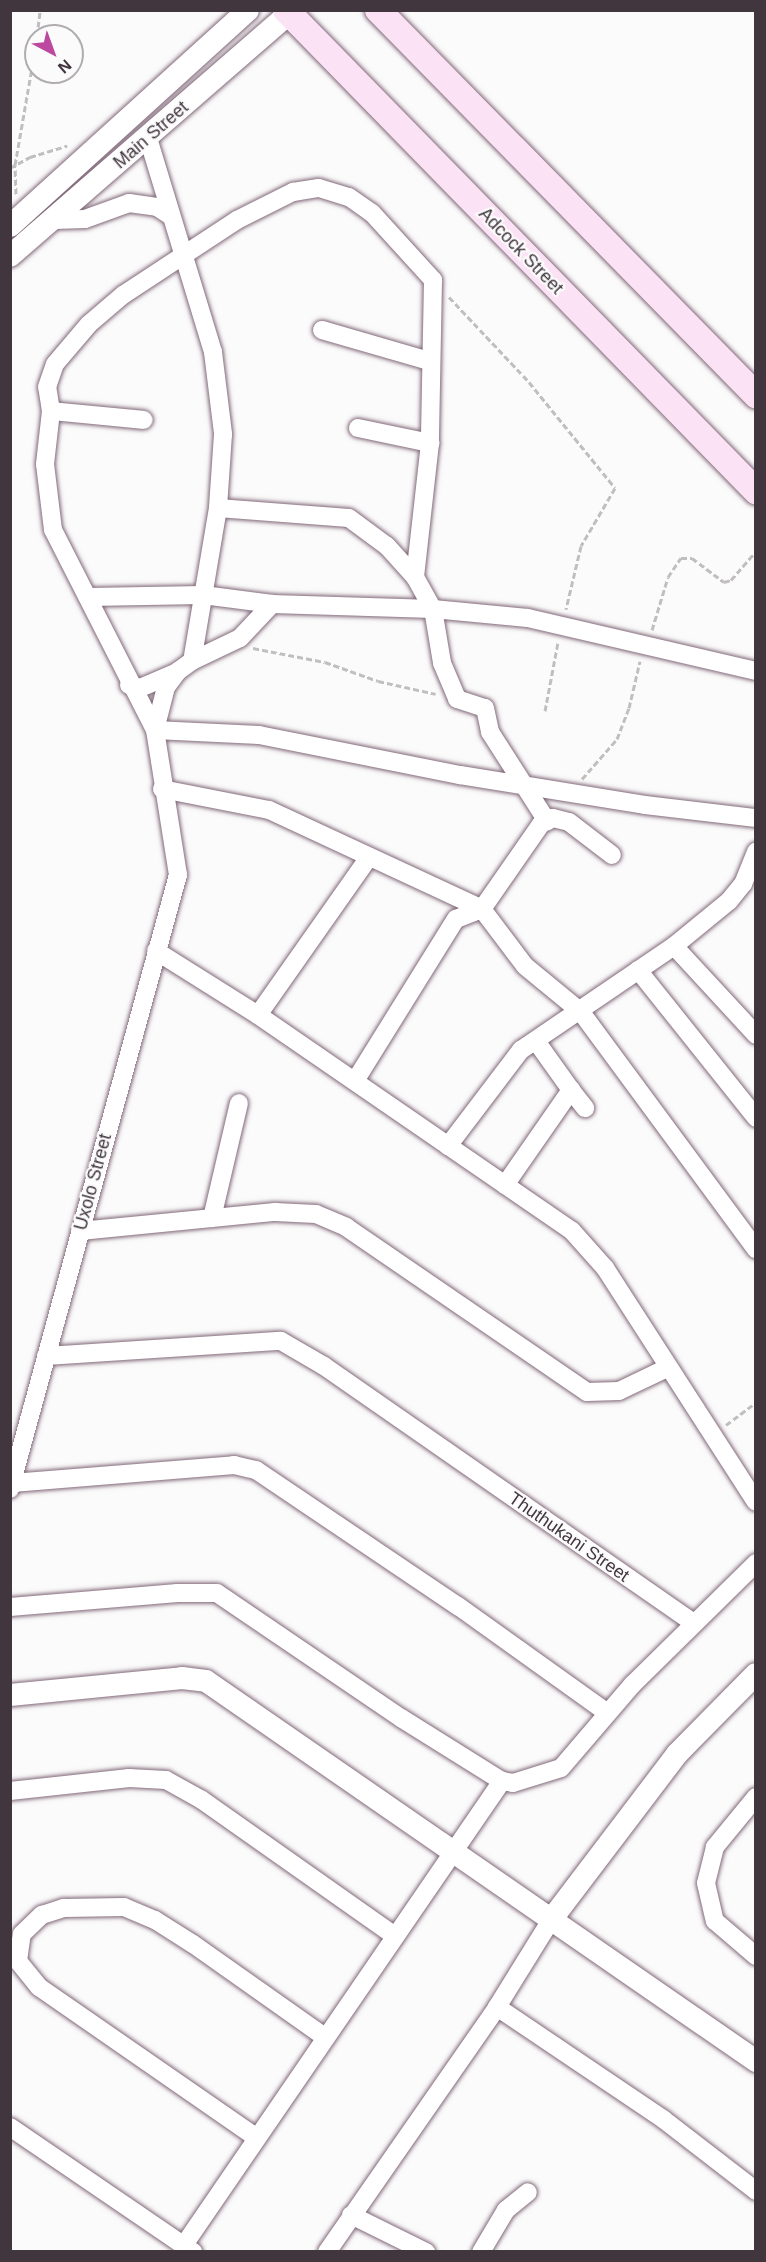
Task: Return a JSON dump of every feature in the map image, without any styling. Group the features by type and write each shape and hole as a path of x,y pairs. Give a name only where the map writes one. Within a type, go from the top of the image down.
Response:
{"main road":[{"path":"378,10 756,395"},
{"name":"Adcock Street","path":"290,12 756,491"}],"street":[{"name":"Main Street","path":"14,222 248,10"},
{"name":"Main Street","path":"10,256 290,12"},
{"path":"147,138 213,352 223,434 218,508 203,596 185,666 166,687 155,730 162,789 269,810 482,909 525,966 581,1012 756,1249"},
{"path":"155,730 129,685 51,520 45,464 51,411 47,387 55,364 89,324 182,253 294,192 319,188 349,197 372,213 433,280 429,361 430,443 415,576"},
{"path":"54,220 86,219 129,203 157,207 171,216"},
{"path":"322,330 429,361"},
{"path":"51,411 144,420"},
{"path":"358,428 430,443"},
{"path":"218,508 349,518 387,546 415,576 433,609 442,663 457,699 485,708 490,732 547,821"},
{"path":"89,597 203,596 272,604 433,609 528,618 756,671"},
{"path":"129,685 140,688 231,644 255,625 272,604"},
{"path":"155,730 259,735 645,805 756,818"},
{"name":"Uxolo Street","path":"11,1486 178,875 162,789"},
{"path":"355,1081 456,919 482,909 547,821 553,818 569,822 612,855"},
{"path":"448,1146 511,1061 536,1041 674,946 736,894 752,872 756,851"},
{"path":"258,1015 369,857"},
{"path":"674,946 756,1035"},
{"path":"156,951 258,1015 572,1231 594,1254 756,1502"},
{"path":"638,970 756,1118"},
{"path":"536,1041 585,1108"},
{"path":"505,1185 571,1090"},
{"path":"212,1218 240,1103"},
{"path":"80,1231 300,1212 327,1218 587,1392 620,1391 667,1368"},
{"name":"Thuthukani Street","path":"46,1356 281,1341 447,1452 692,1622"},
{"path":"11,1486 234,1465 256,1470 458,1606 606,1712"},
{"path":"10,1607 177,1593 217,1593 401,1718 502,1781 528,1780 561,1768 606,1712 692,1622 756,1563"},
{"path":"327,2252 496,2007 551,1920 677,1754 756,1674"},
{"path":"10,1695 182,1678 206,1681 756,2061"},
{"path":"10,1791 129,1778 166,1780 202,1800 395,1936"},
{"path":"10,2127 189,2248 257,2138 502,1781"},
{"path":"754,1801 712,1853 706,1892 711,1916 720,1929 756,1956"},
{"path":"257,2138 39,1987 18,1961 22,1934 42,1915 64,1908 115,1905 134,1910 193,1944 325,2037"},
{"path":"496,2007 663,2119 756,2191"},
{"path":"481,2252 506,2210 528,2192"},
{"path":"351,2215 426,2252"}],"path":[{"path":"14,222 15,165 29,84"},
{"path":"10,168 78,144 99,144"},
{"path":"433,280 529,382 615,488 581,546 561,626 545,711"},
{"path":"570,791 617,739 645,644 658,615 668,577 681,558 692,558 724,582 731,580 756,551"},
{"path":"231,644 325,662 378,681 457,699"},
{"path":"711,1434 756,1402"}]}
